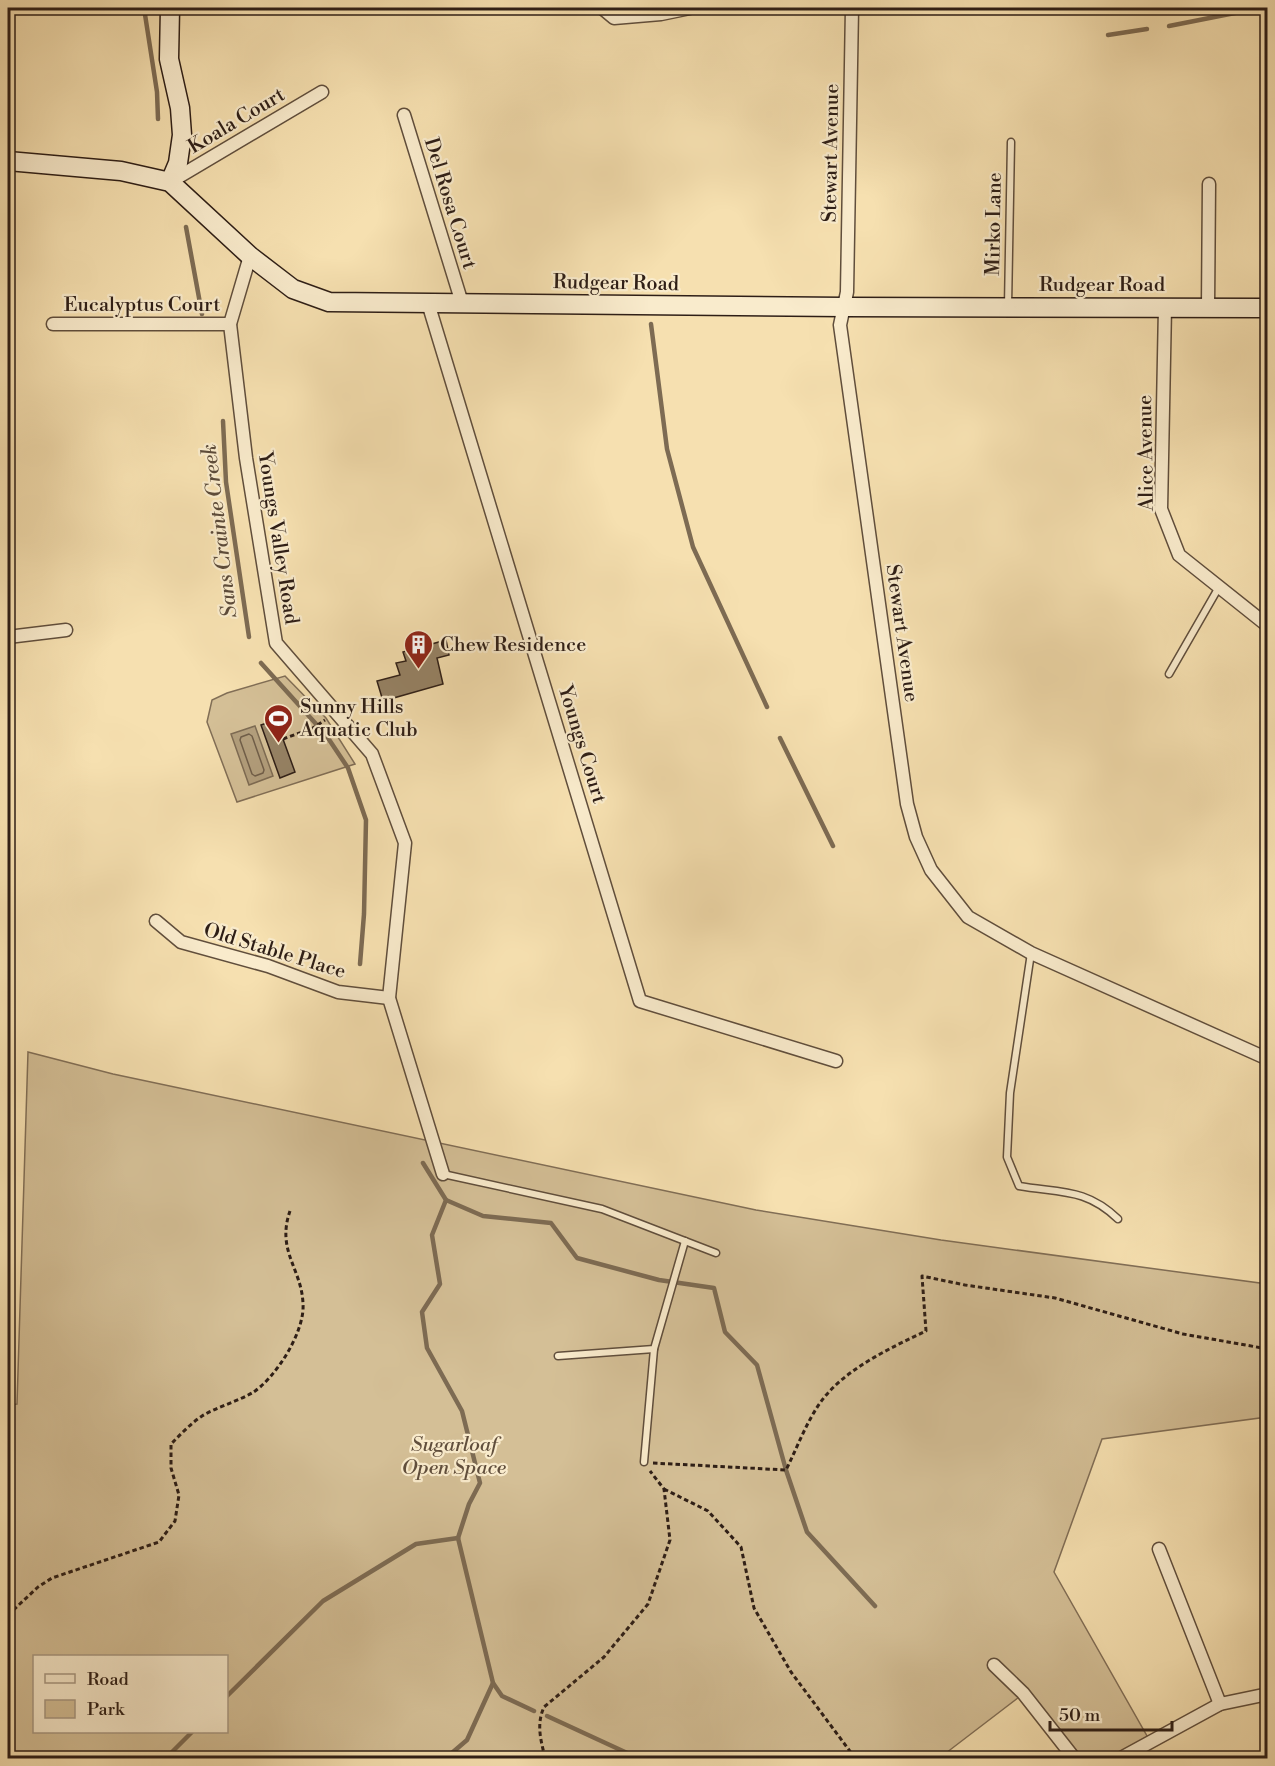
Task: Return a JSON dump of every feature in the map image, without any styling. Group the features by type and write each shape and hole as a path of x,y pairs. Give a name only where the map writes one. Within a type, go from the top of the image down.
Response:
{"street":[{"path":"8,161 121,171 170,182 178,163 182,135 180,108 169,59 170,8"},
{"path":"602,8 614,18 661,14 690,8"},
{"name":"Stewart Avenue","path":"852,8 847,292 840,325 907,804 916,837 931,870 968,917 1031,953 1268,1059"},
{"name":"Koala Court","path":"170,182 322,92"},
{"name":"Del Rosa Court","path":"404,115 462,303"},
{"name":"Rudgear Road","path":"170,182 250,256 293,289 329,302 1268,308"},
{"path":"1208,307 1209,184"},
{"name":"Youngs Valley Road","path":"250,256 230,324 246,458 276,643 372,754 405,843 389,998 443,1174"},
{"name":"Youngs Court","path":"428,303 640,1001 836,1061"},
{"name":"Alice Avenue","path":"1165,307 1161,509 1179,555 1268,626"},
{"name":"Eucalyptus Court","path":"53,324 230,324"},
{"path":"8,637 66,630"},
{"name":"Old Stable Place","path":"156,921 181,942 268,966 338,992 389,998"},
{"path":"1159,1549 1220,1704"},
{"path":"994,1665 1023,1694 1074,1758"},
{"path":"1121,1758 1220,1704 1268,1694"}],"lane":[{"name":"Mirko Lane","path":"1008,307 1011,142"},
{"path":"1169,674 1219,587"},
{"path":"1031,953 1010,1094 1007,1157 1019,1186 1086,1196 1105,1206 1118,1219"},
{"path":"443,1174 602,1209 716,1253"},
{"path":"644,1462 654,1349 685,1241"},
{"path":"558,1356 654,1349"}],"path":[{"path":"283,739 323,722"},
{"path":"8,1615 38,1587 52,1578 159,1542 175,1521 179,1495 171,1468 171,1444 201,1417 252,1393 267,1381 300,1328 304,1306 301,1287 290,1262 284,1227 290,1211"},
{"path":"644,1462 786,1470 819,1404 837,1383 896,1345 926,1331 922,1276 965,1285 1054,1298 1183,1334 1268,1349"},
{"path":"644,1462 664,1488 708,1511 741,1548 754,1608 791,1672 855,1758"},
{"path":"545,1758 539,1728 539,1718 544,1707 604,1657 648,1604 670,1540 664,1488"}],"green space":[{"name":"Sunny Hills Aquatic Club","path":"285,676 326,718 355,764 237,802 207,722 212,700 227,693"},
{"name":"Sugarloaf Open Space","path":"28,1052 113,1074 756,1210 941,1240 1267,1284 1267,1417 1102,1439 1054,1572 1151,1743 1121,1758 1074,1758 1023,1694 942,1758 8,1758 8,1405 17,1404"}],"water":[{"path":"255,726 273,776 249,785 231,734"}],"building":[{"name":"Chew Residence","path":"446,640 449,655 437,658 443,684 383,701 377,681 400,675 396,663 406,661 403,652"},
{"path":"276,720 295,772 280,778 261,725"}],"waterway":[{"name":"Sans Crainte Creek","path":"144,8 157,92 158,119"},
{"name":"Sans Crainte Creek","path":"1169,26 1251,8"},
{"name":"Sans Crainte Creek","path":"1108,35 1147,29"},
{"name":"Sans Crainte Creek","path":"186,227 202,314"},
{"path":"651,324 667,449 693,547 767,707"},
{"name":"Sans Crainte Creek","path":"223,421 226,482 249,637"},
{"name":"Sans Crainte Creek","path":"261,663 326,735 348,768 366,820 364,914 360,964"},
{"path":"780,738 833,846"},
{"name":"Sans Crainte Creek","path":"423,1163 446,1200 432,1235 440,1284 422,1312 427,1348 462,1411 480,1483 469,1504 458,1538"},
{"path":"446,1200 483,1216 551,1223 577,1258 659,1280 714,1288 725,1332 757,1365 786,1470 807,1532 875,1606"},
{"path":"458,1538 493,1683 502,1696 534,1711"},
{"path":"228,1695 323,1601 416,1544 458,1538"},
{"path":"446,1758 467,1740 493,1683"},
{"path":"547,1716 638,1758"},
{"path":"169,1755 191,1733"}],"place":[{"name":"Chew Residence","path":"419,670"},
{"name":"Sunny Hills Aquatic Club","path":"279,744"}]}
